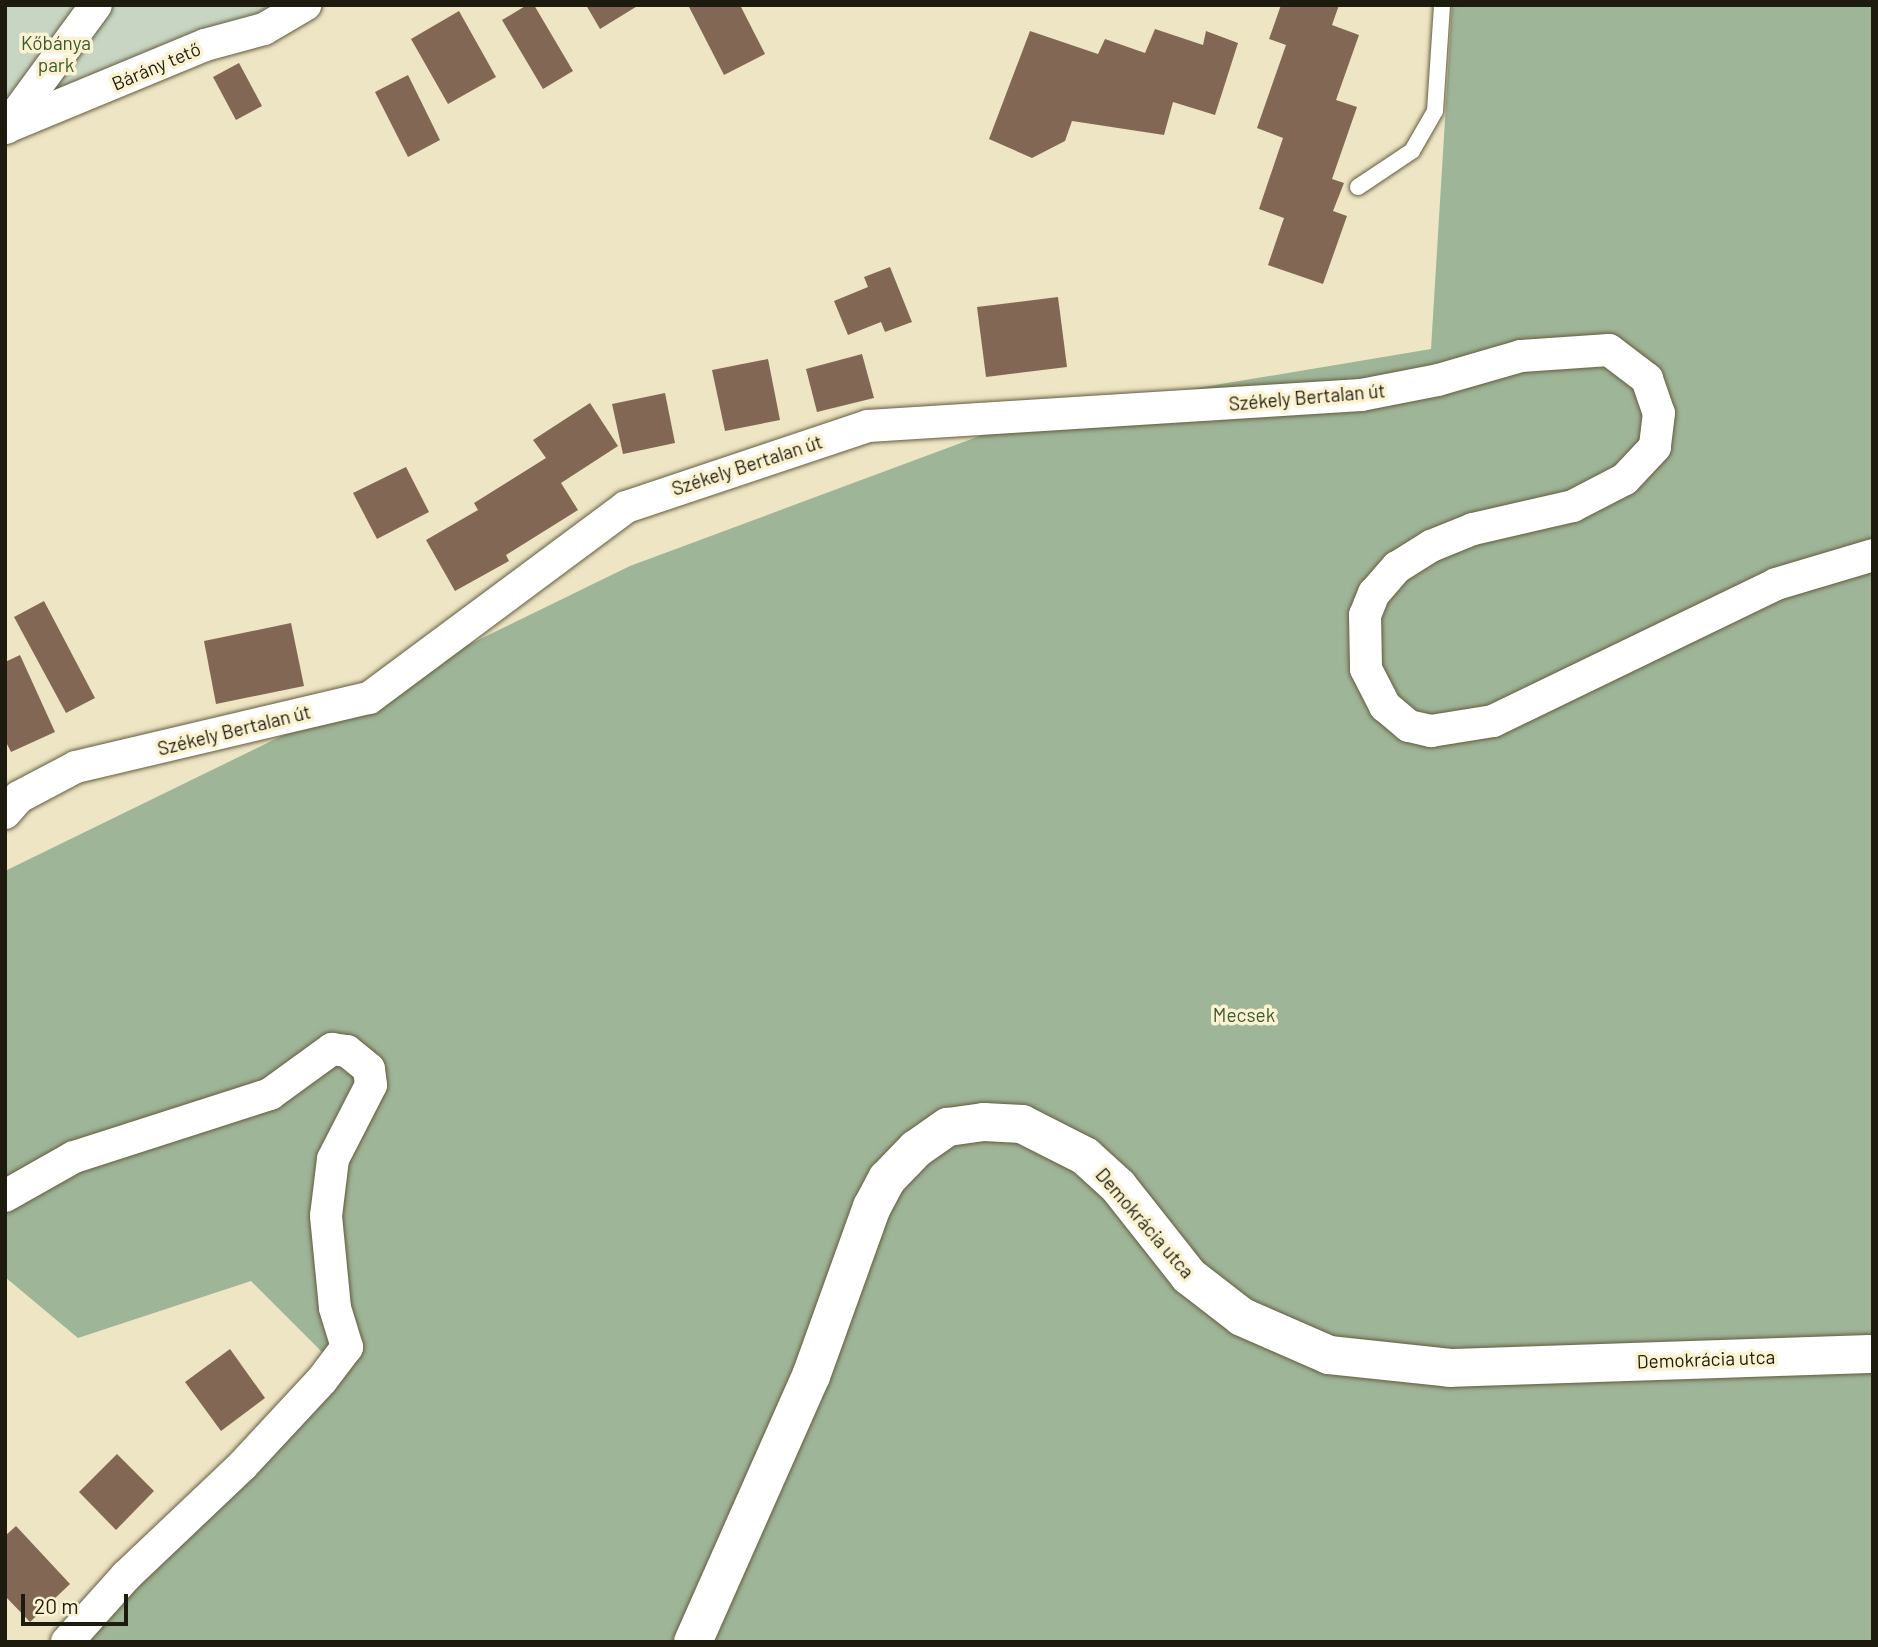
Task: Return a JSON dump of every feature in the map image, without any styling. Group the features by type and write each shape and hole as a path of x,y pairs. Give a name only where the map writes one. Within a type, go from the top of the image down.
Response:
{"street":[{"path":"6,128 96,5"},
{"name":"Bárány tető","path":"6,128 205,45 264,29 305,5"},
{"name":"Székely Bertalan út","path":"5,813 19,797 76,767 369,698 626,507 868,425 1362,395 1438,380 1521,356 1609,350 1647,379 1659,413 1655,447 1625,479 1573,506 1472,529 1430,545 1397,567 1374,593 1365,615 1367,669 1385,706 1409,726 1431,732 1493,721 1776,584 1873,555"},
{"path":"5,1196 74,1157 270,1094 331,1049 347,1051 369,1069 371,1085 333,1159 326,1216 335,1308 347,1347 251,1456 127,1576 67,1642"},
{"name":"Demokrácia utca","path":"693,1642 811,1376 872,1207 887,1179 916,1149 948,1127 984,1122 1023,1124 1085,1156 1118,1186 1189,1276 1242,1317 1329,1354 1450,1368 1873,1354"}],"lane":[{"path":"1358,187 1412,151 1435,111 1442,5"}],"green space":[{"name":"Kőbánya park","path":"5,5 305,5 5,129"},
{"name":"Mecsek","path":"1452,5 1873,5 1873,1642 74,1642 334,1364 251,1281 78,1338 5,1277 5,871 630,566 1036,415 1431,349"}],"building":[{"path":"527,5 534,5 573,71 543,89 502,20"},
{"path":"586,5 639,5 600,29"},
{"path":"688,5 740,5 765,54 724,75"},
{"path":"1281,5 1339,5 1332,25 1359,35 1336,100 1357,107 1332,179 1344,183 1333,211 1347,216 1323,284 1268,265 1284,218 1259,209 1283,138 1257,128 1286,45 1269,39"},
{"path":"459,11 496,77 448,104 411,39"},
{"path":"1155,29 1203,45 1206,31 1238,43 1215,115 1173,102 1164,135 1072,121 1065,141 1032,158 989,139 1030,31 1098,54 1105,39 1145,53"},
{"path":"239,63 262,106 236,120 213,77"},
{"path":"408,75 440,140 408,157 375,92"},
{"path":"890,267 912,322 885,332 881,322 848,335 834,301 868,287 864,277"},
{"path":"1058,297 1067,367 986,377 977,307"},
{"path":"862,354 874,398 817,412 806,369"},
{"path":"768,359 780,420 725,431 712,370"},
{"path":"665,393 675,443 623,454 612,404"},
{"path":"590,403 618,446 561,483 578,510 506,555 509,561 455,591 426,540 478,510 474,503 546,458 533,440"},
{"path":"406,467 429,512 377,539 353,493"},
{"path":"44,601 95,698 66,713 14,617"},
{"path":"291,623 304,686 216,704 204,641"},
{"path":"20,655 55,732 11,752 5,740 5,662"},
{"path":"230,1349 265,1398 221,1431 185,1382"},
{"path":"117,1454 154,1491 116,1530 79,1492"},
{"path":"16,1526 70,1584 30,1622 5,1596 5,1536"}]}
